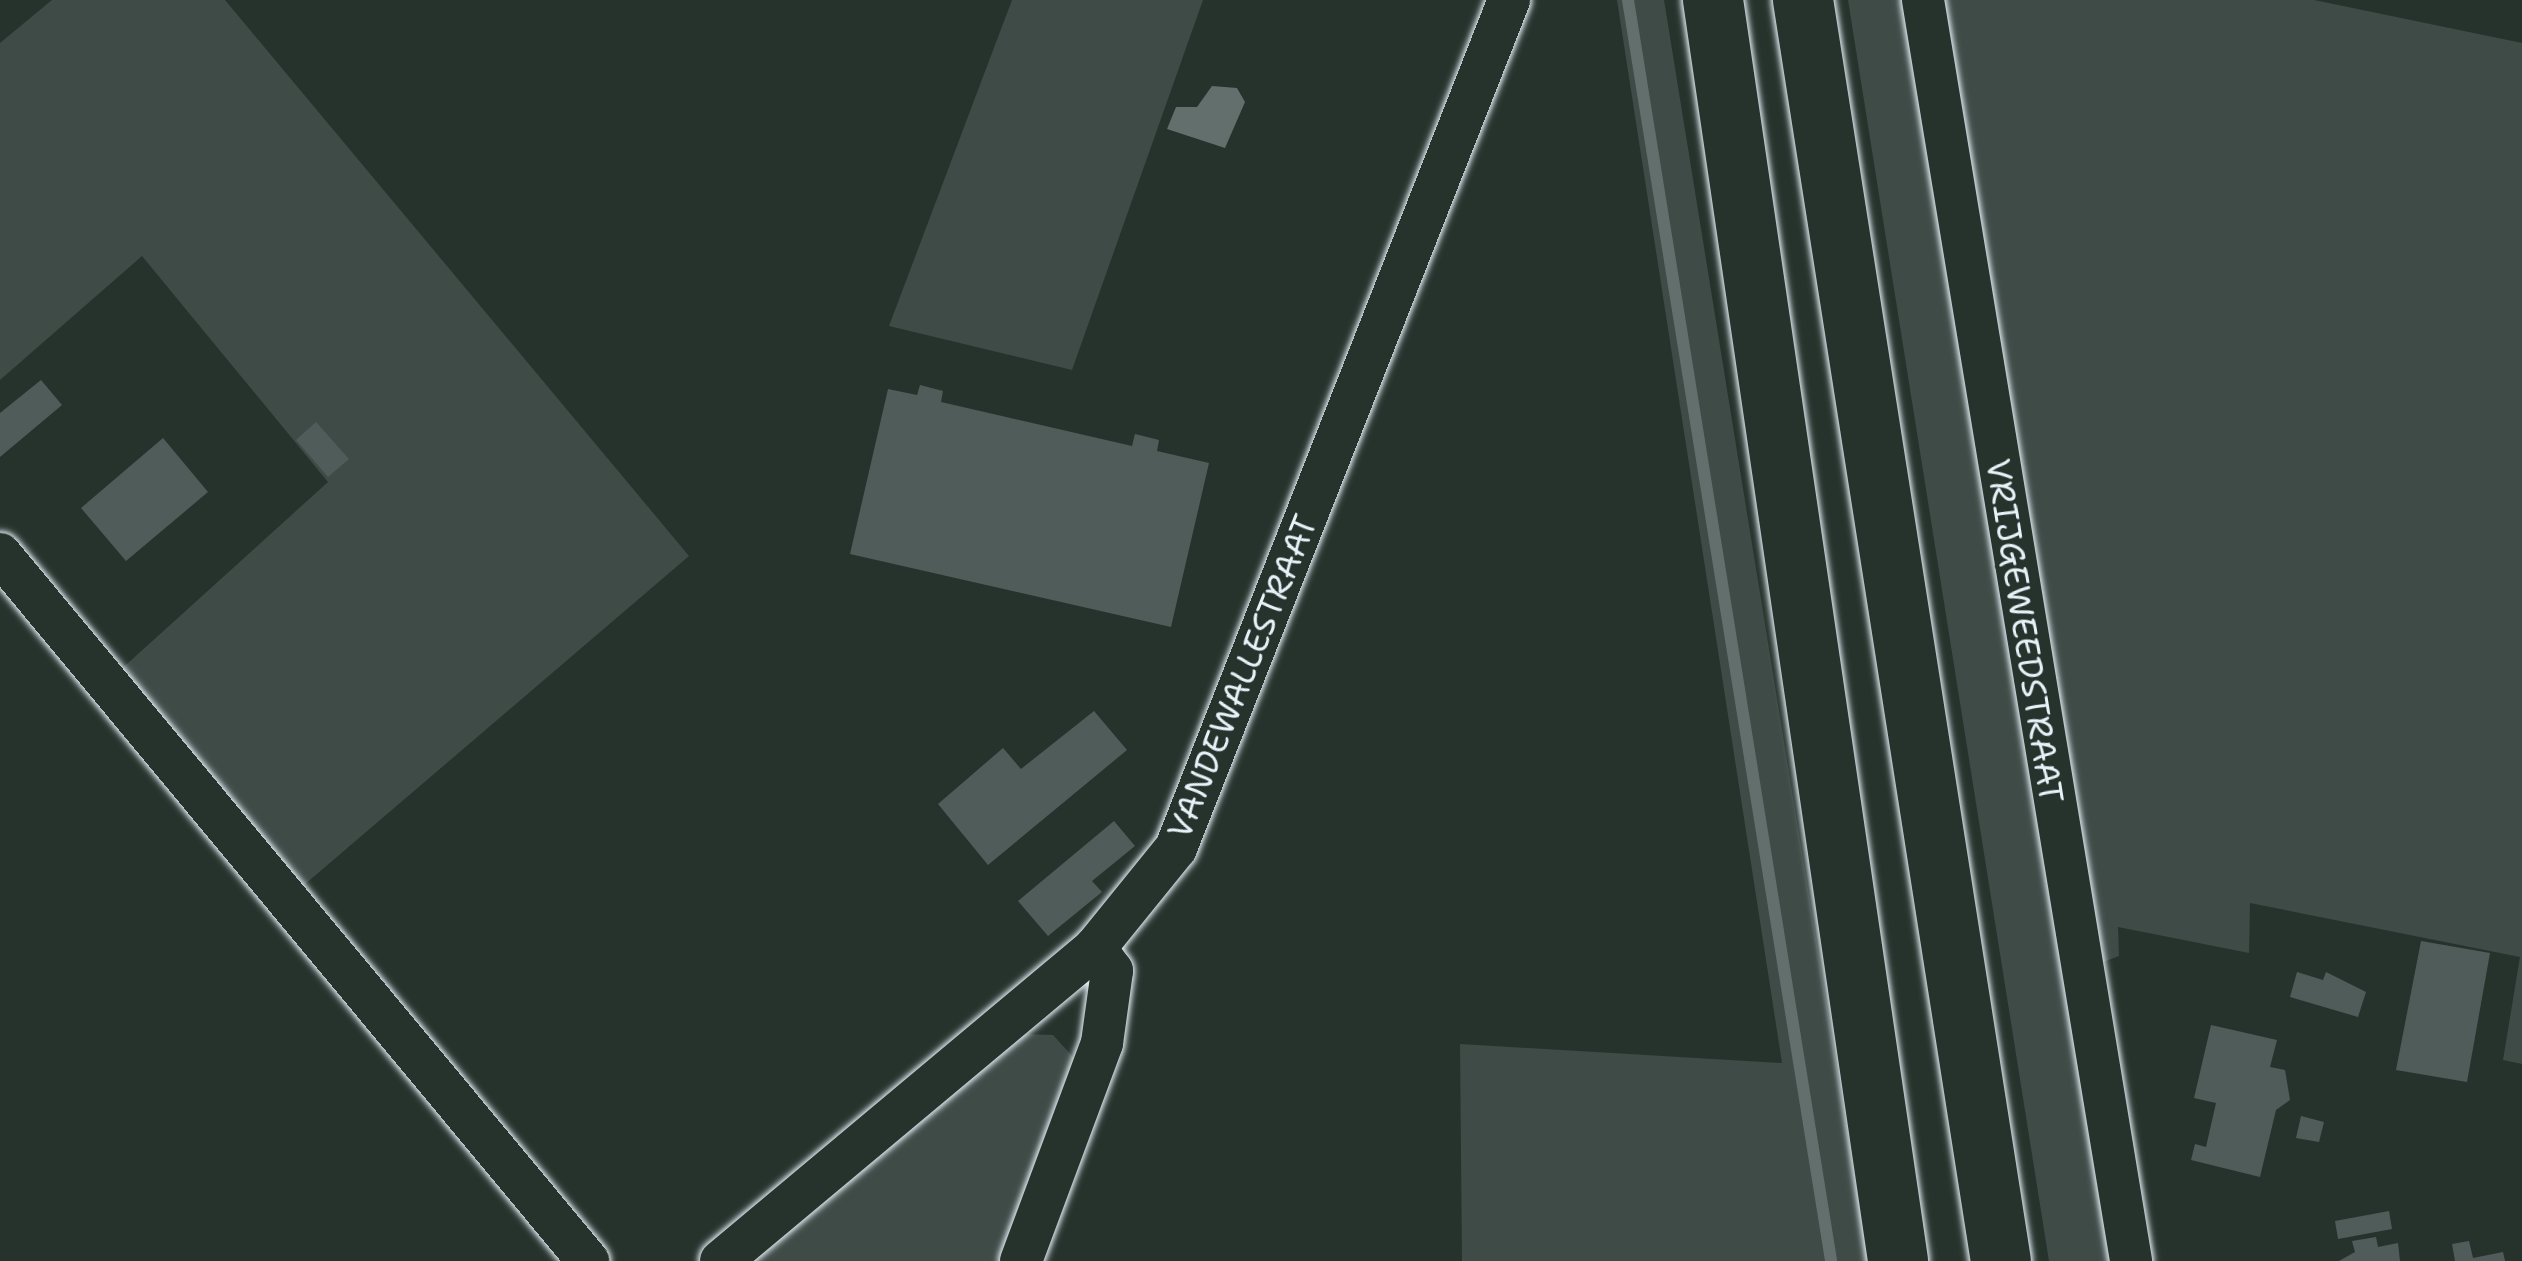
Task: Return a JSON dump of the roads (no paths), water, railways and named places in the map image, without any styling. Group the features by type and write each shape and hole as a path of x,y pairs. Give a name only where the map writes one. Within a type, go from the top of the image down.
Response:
{"highway":[{"path":"1712,0 1898,1261"},
{"path":"1804,0 2001,1261"}],"street":[{"name":"VANDEWALLESTRAAT","path":"721,1261 1095,948 1176,848 1510,0"},
{"name":"VRIJGEWEEDSTRAAT","path":"1923,0 2131,1261"},
{"path":"0,554 588,1261"},
{"path":"1022,1261 1102,1043 1112,971 1095,948"}],"waterway":[{"path":"1628,0 1831,1261"}]}
